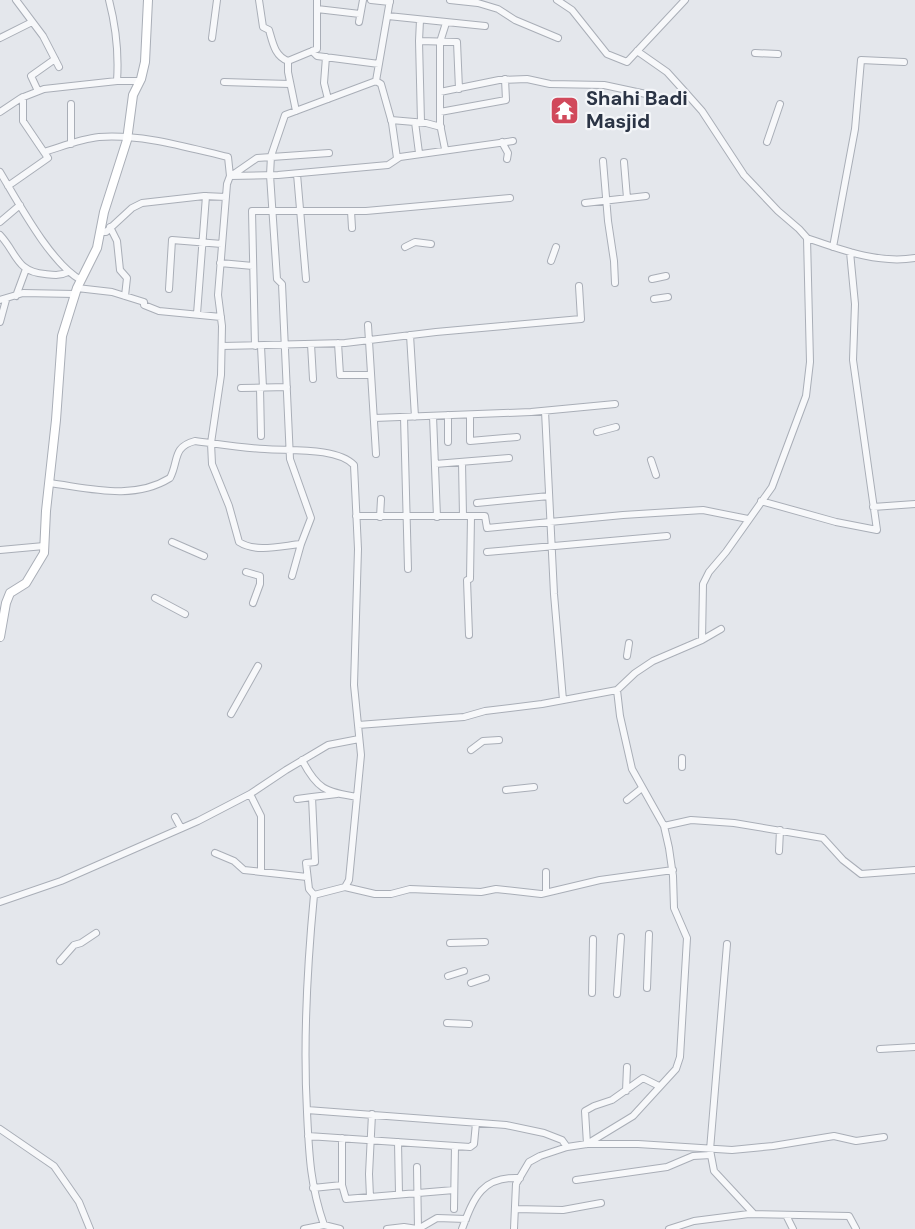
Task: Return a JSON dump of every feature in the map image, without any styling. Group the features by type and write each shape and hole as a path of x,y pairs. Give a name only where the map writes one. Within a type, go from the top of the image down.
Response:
{"street":[{"path":"27,0 18,2 43,36 59,67"},
{"path":"109,0 116,28 119,56 117,81"},
{"path":"0,635 10,593 26,583 44,553 62,336 78,288 97,248 127,138 133,95 145,62 147,0"},
{"path":"212,38 217,0"},
{"path":"259,0 263,27 269,30 274,49 280,58 288,62"},
{"path":"288,62 317,49 317,0"},
{"path":"359,22 363,0"},
{"path":"371,0 390,1 376,81"},
{"path":"450,0 478,3 498,9 515,20 558,38"},
{"path":"557,0 572,10 607,54 627,62 685,0"},
{"path":"317,9 360,14"},
{"path":"388,16 485,26"},
{"path":"419,153 420,20"},
{"path":"0,38 32,22"},
{"path":"445,149 440,112 440,42 446,23"},
{"path":"419,42 457,42 459,89"},
{"path":"312,51 317,56 380,64"},
{"path":"637,51 667,72 702,111 744,175 807,238 850,252 887,259 915,258"},
{"path":"755,53 778,54"},
{"path":"326,57 323,70 328,99"},
{"path":"38,91 31,76 55,59"},
{"path":"833,247 855,129 861,60 904,62"},
{"path":"288,62 296,111"},
{"path":"440,93 505,80 527,79 550,84 604,85 646,94"},
{"path":"440,112 506,100 505,80"},
{"path":"0,112 23,97 54,87 140,81"},
{"path":"292,576 311,518 290,459 282,284 277,279 270,175 271,156 285,115 376,81"},
{"path":"376,81 381,84 392,120 397,158"},
{"path":"224,82 290,84"},
{"path":"8,186 48,158 23,121 23,97"},
{"path":"70,104 71,144"},
{"path":"767,142 780,104"},
{"path":"392,120 441,127"},
{"path":"44,153 98,137 157,139 228,158 230,176 227,184 218,295 221,317 221,375 211,443 212,464 230,506 239,542 246,546 266,548 301,544"},
{"path":"230,176 297,174 388,165 397,158 419,153 513,141"},
{"path":"502,142 508,153 507,159"},
{"path":"230,176 257,158 329,153"},
{"path":"603,161 615,261 615,283"},
{"path":"624,162 627,198"},
{"path":"0,173 78,288"},
{"path":"297,174 306,279"},
{"path":"100,232 105,232 142,202 206,196 226,197"},
{"path":"197,314 206,196"},
{"path":"585,203 646,196"},
{"path":"261,436 262,388 252,266 252,211 351,212 510,198"},
{"path":"0,222 20,205"},
{"path":"351,212 352,228"},
{"path":"110,227 117,241 120,270 127,278 125,296"},
{"path":"0,234 20,264 32,273 62,276 68,272"},
{"path":"702,640 703,584 709,572 772,487 806,396 810,362 807,238"},
{"path":"168,289 172,240 222,244"},
{"path":"405,247 415,242 431,244"},
{"path":"551,261 556,247"},
{"path":"761,501 828,520 877,530 853,360 855,304 850,252"},
{"path":"220,263 252,266"},
{"path":"16,296 26,268"},
{"path":"652,279 666,276"},
{"path":"222,346 338,343 581,319 579,286"},
{"path":"0,322 3,300 23,293 78,288 112,292 144,302 144,305 159,311 221,317"},
{"path":"654,299 668,297"},
{"path":"368,325 376,454"},
{"path":"410,335 415,417"},
{"path":"338,343 340,375 371,375"},
{"path":"311,344 313,378"},
{"path":"241,388 287,387"},
{"path":"374,418 545,411 615,404"},
{"path":"545,411 550,521 563,700"},
{"path":"448,415 448,442"},
{"path":"470,415 470,441 517,437"},
{"path":"433,416 437,517"},
{"path":"404,417 408,569"},
{"path":"597,432 616,427"},
{"path":"49,483 118,492 139,491 170,478 179,449 195,441 335,456 349,460 354,465 358,549 354,685 361,755 349,880 345,887"},
{"path":"435,464 509,458"},
{"path":"651,460 656,475"},
{"path":"462,462 471,579 467,580 469,635"},
{"path":"477,503 549,496"},
{"path":"380,518 381,499"},
{"path":"873,507 915,504"},
{"path":"357,516 380,518 485,516 487,528 703,510 748,519"},
{"path":"487,552 667,536"},
{"path":"172,542 204,556"},
{"path":"0,550 44,546"},
{"path":"246,572 261,576 253,603"},
{"path":"155,598 185,614"},
{"path":"358,725 464,717 485,711 617,690 635,673 653,661 702,640 721,629"},
{"path":"627,656 629,643"},
{"path":"231,714 258,666"},
{"path":"587,1144 633,1116 676,1069 681,1057 687,938 674,908 672,870 664,826 632,769 620,716 617,690"},
{"path":"0,902 61,881 181,828 250,794 328,745 359,739"},
{"path":"471,750 483,741 499,740"},
{"path":"682,758 682,767"},
{"path":"302,760 313,780 324,788 338,794 357,797"},
{"path":"506,790 534,788"},
{"path":"627,800 642,788"},
{"path":"250,794 261,816 261,872"},
{"path":"297,799 338,794"},
{"path":"312,797 315,862 306,862 309,889 314,895 305,1011 307,1110 313,1188 324,1225"},
{"path":"175,818 181,828"},
{"path":"664,826 691,820 734,823 823,837 843,860 861,874 915,870"},
{"path":"779,851 780,830"},
{"path":"215,853 234,861 244,870 307,877"},
{"path":"314,895 345,887 375,894 391,894 410,890 482,892 496,889 541,894 600,880 672,870"},
{"path":"546,872 546,892"},
{"path":"349,880 354,889"},
{"path":"60,961 74,945 96,933"},
{"path":"647,988 649,934"},
{"path":"618,994 621,937"},
{"path":"592,993 594,939"},
{"path":"450,943 485,942"},
{"path":"727,944 711,1152 714,1171 754,1214"},
{"path":"448,976 464,971"},
{"path":"471,983 486,978"},
{"path":"447,1023 469,1024"},
{"path":"880,1049 915,1047"},
{"path":"626,1091 627,1067"},
{"path":"587,1144 585,1112 594,1106 612,1100 643,1078 659,1086"},
{"path":"307,1110 506,1125 544,1133 562,1140 567,1147"},
{"path":"370,1197 372,1114"},
{"path":"308,1136 473,1146 476,1123"},
{"path":"0,1129 54,1166 79,1202 90,1229"},
{"path":"576,1180 667,1167 693,1156 711,1152 773,1146 834,1136 856,1142 884,1137"},
{"path":"342,1138 342,1185 346,1199 454,1190"},
{"path":"398,1142 399,1194"},
{"path":"514,1229 516,1184 529,1162 540,1156 567,1147 587,1144 638,1144 711,1152"},
{"path":"454,1209 455,1146"},
{"path":"417,1167 418,1229"},
{"path":"462,1229 479,1191 504,1177 520,1178"},
{"path":"313,1188 342,1185"},
{"path":"515,1209 563,1210 601,1203"},
{"path":"669,1229 694,1221 754,1214 849,1216 854,1229"},
{"path":"786,1215 794,1229"},
{"path":"387,1229 418,1229 437,1218 466,1219"},
{"path":"304,1229 324,1225 339,1229"}],"place":[{"name":"Shahi Badi Masjid","path":"565,110"}]}
